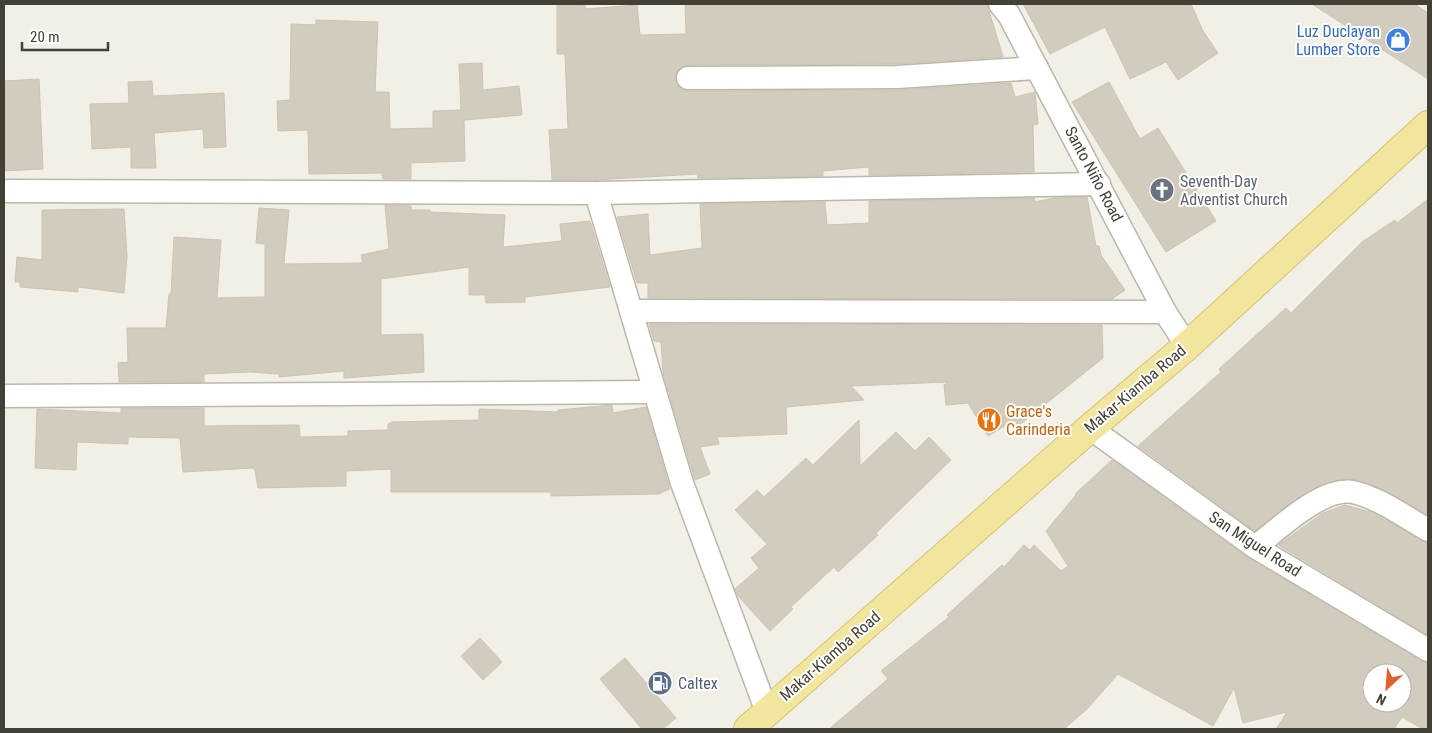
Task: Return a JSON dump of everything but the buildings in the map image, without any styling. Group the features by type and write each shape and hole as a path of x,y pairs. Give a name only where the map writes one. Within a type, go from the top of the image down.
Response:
{"main road":[{"name":"Makar-Kiamba Road","path":"757,721 1090,428 1187,346 1428,125"}],"street":[{"name":"Santo Niño Road","path":"1000,4 1037,68 1165,312 1187,346"},
{"path":"688,78 898,77 1037,68"},
{"path":"4,191 596,193 1099,184"},
{"path":"596,193 654,392 757,721"},
{"path":"631,311 1165,312"},
{"path":"4,396 654,392"},
{"name":"San Miguel Road","path":"1090,428 1255,547 1428,650"},
{"path":"1255,547 1319,499 1332,493 1355,492 1428,530"}],"place":[{"name":"Luz Duclayan Lumber Store","path":"1398,40"},
{"name":"Seventh-Day Adventist Church","path":"1162,190"},
{"name":"Grace's Carinderia","path":"989,420"},
{"name":"Caltex","path":"660,683"}]}
